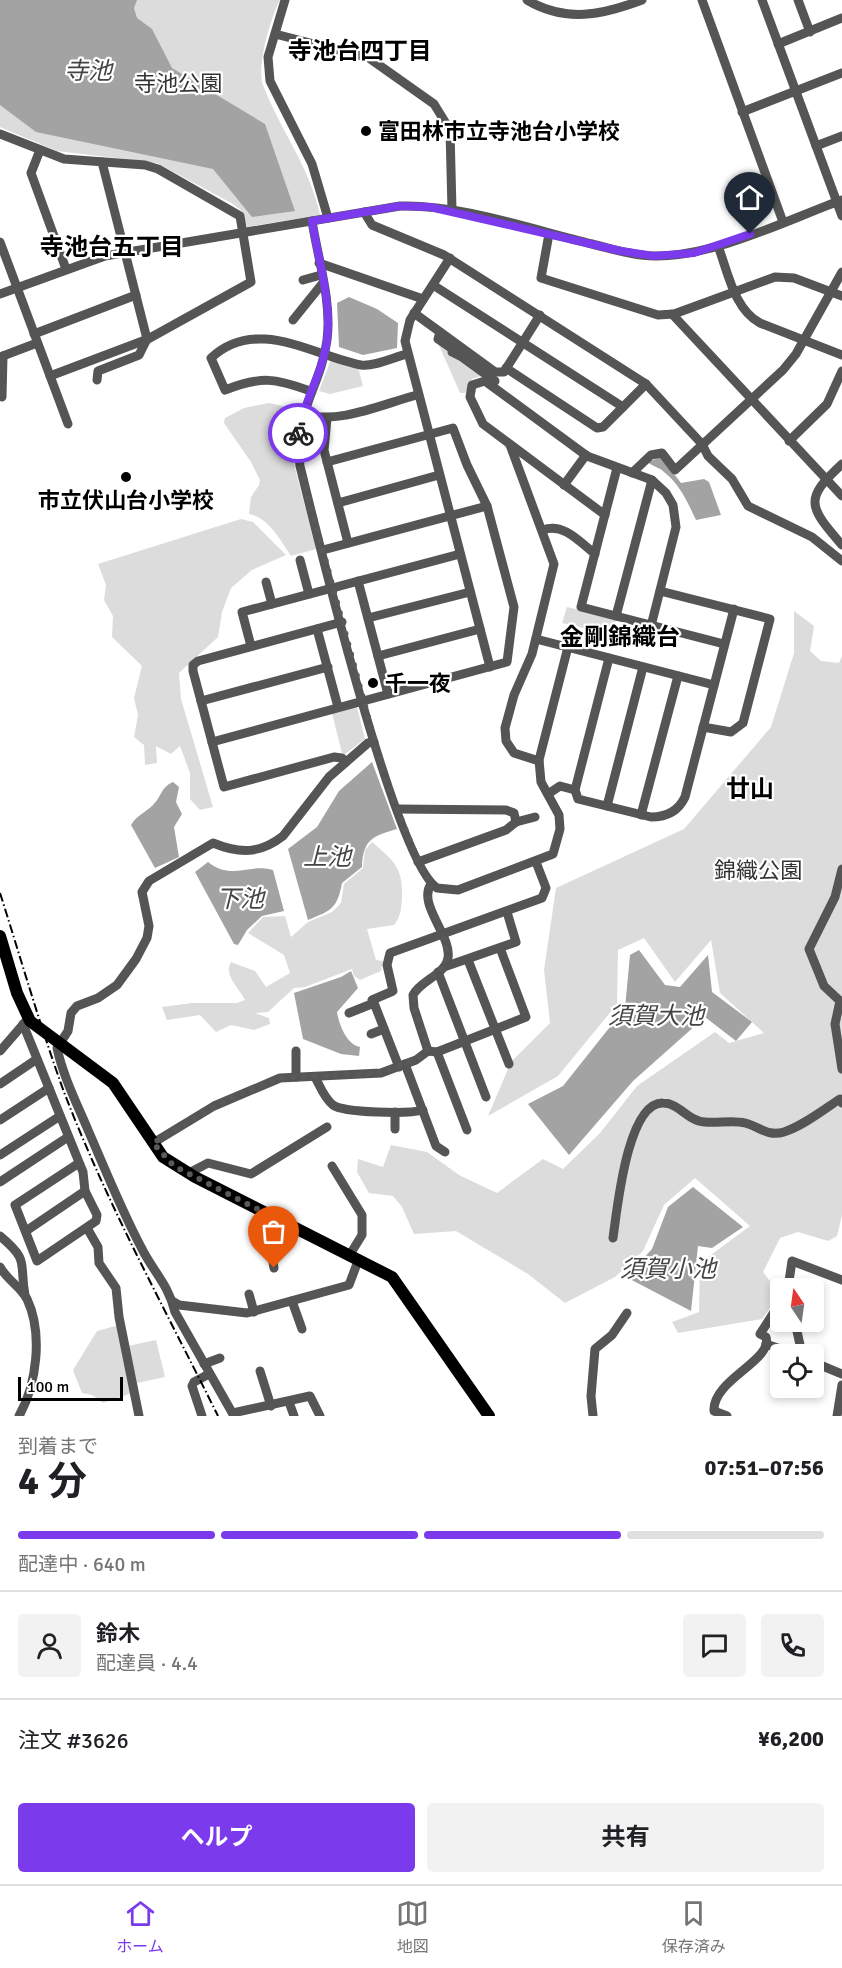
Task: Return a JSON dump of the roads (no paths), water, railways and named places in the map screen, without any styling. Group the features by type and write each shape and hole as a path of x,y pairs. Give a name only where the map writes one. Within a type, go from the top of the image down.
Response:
{"main road":[{"path":"0,936 26,1021 61,1042 113,1083 153,1143 168,1161 392,1277 489,1416"}],"street":[{"path":"285,0 268,57 270,81 312,164 328,218"},
{"path":"527,0 554,12 580,16 608,12 642,0"},
{"path":"702,0 783,222"},
{"path":"762,0 816,146 839,201 842,216"},
{"path":"798,0 810,32"},
{"path":"778,44 842,18"},
{"path":"275,34 369,58 435,104 450,130 452,210"},
{"path":"742,112 842,74"},
{"path":"0,134 64,159 146,165 158,169 235,211 240,216 251,282 147,339 50,376"},
{"path":"816,146 842,136"},
{"path":"40,150 31,173 66,269"},
{"path":"97,380 98,371 139,355 147,339 102,162"},
{"path":"0,294 66,269 125,252 364,212 417,206 452,210 549,234 654,256 680,255 718,246 839,201"},
{"path":"364,212 372,225 434,249 450,258 646,384 702,444 708,456 732,479 748,506 812,537 842,561"},
{"path":"312,221 327,315 324,352 302,414 298,434 298,454 374,742 418,862 431,884 443,890 458,890 553,854 560,829 559,815 541,782 539,760 568,648"},
{"path":"549,234 540,273 543,279 642,312 672,314 775,277 786,277 842,296"},
{"path":"0,242 68,424"},
{"path":"718,246 743,309 754,320 842,355"},
{"path":"450,258 414,313 405,334 407,354 417,395 490,667"},
{"path":"319,263 423,299"},
{"path":"632,473 651,455 662,453 675,470 783,370 804,340 842,272"},
{"path":"303,280 321,280"},
{"path":"293,320 321,280"},
{"path":"433,285 623,407"},
{"path":"3,397 2,356 136,295"},
{"path":"414,313 495,372 504,372 540,315"},
{"path":"672,314 842,496"},
{"path":"440,332 438,339 454,350 456,356 462,357 512,394 509,398"},
{"path":"310,391 268,379 251,380 225,390 211,358 228,345 259,339 291,342 363,365 407,354"},
{"path":"506,368 597,428 603,428 646,384"},
{"path":"789,441 827,404 842,372"},
{"path":"605,515 483,424 469,394 472,385 482,380 586,455 652,480 670,499 676,520 651,626"},
{"path":"302,414 327,418 417,395"},
{"path":"327,418 324,441 327,462 348,543"},
{"path":"212,742 507,662 514,607 487,506 467,465 453,428 327,462"},
{"path":"510,444 554,564 536,639 514,695 505,735 514,753 539,760"},
{"path":"564,485 586,455"},
{"path":"518,464 520,458 526,456"},
{"path":"842,464 815,493 814,504 842,545"},
{"path":"617,468 581,607 724,644"},
{"path":"338,503 439,475"},
{"path":"616,616 652,480"},
{"path":"322,550 487,506"},
{"path":"543,530 552,526 560,528 595,554"},
{"path":"251,646 242,612 460,554"},
{"path":"300,560 309,594"},
{"path":"358,581 388,694"},
{"path":"266,582 272,604"},
{"path":"660,591 770,619 743,723 736,730 724,733 703,727"},
{"path":"368,618 470,592"},
{"path":"609,658 575,790 579,799 641,815 663,816 673,812 682,804 734,609"},
{"path":"342,622 198,661 193,665 224,787 334,758 342,758 346,762"},
{"path":"317,629 338,707"},
{"path":"378,656 480,629"},
{"path":"536,639 714,685"},
{"path":"201,701 328,667"},
{"path":"607,806 643,667"},
{"path":"641,815 678,676"},
{"path":"320,1416 310,1396 234,1415 175,1312 157,1270 146,1257 108,1177 57,1048 68,1031 71,1012 77,1006 112,989 136,959 147,938 149,926 142,892 149,881 213,843 236,851 250,852 274,843 284,836 329,777 368,744 374,742"},
{"path":"548,794 560,786 575,790"},
{"path":"397,809 506,810 514,813 516,822"},
{"path":"418,862 506,830 516,822 535,817"},
{"path":"445,1152 436,1146 423,1110 372,1000 393,991 387,965 390,953 507,912 544,896 546,888 536,862"},
{"path":"842,869 835,897 809,949 824,986 840,1001 835,1024 842,1069"},
{"path":"431,884 426,893 448,955 441,970 464,1041 486,1097"},
{"path":"467,1130 412,999 418,988 441,970 516,942 507,912"},
{"path":"153,1143 226,1100 280,1078 381,1073 526,1017 500,948"},
{"path":"468,960 509,1064"},
{"path":"349,1012 374,1003"},
{"path":"0,1051 26,1021"},
{"path":"26,1021 37,1059 79,1163 86,1191 97,1215 96,1221 87,1228 37,1261 15,1205 79,1163"},
{"path":"371,1034 384,1029"},
{"path":"296,1051 296,1077"},
{"path":"0,1084 37,1059"},
{"path":"315,1077 326,1097 336,1107 395,1112 423,1110"},
{"path":"0,1120 49,1088"},
{"path":"613,1238 631,1141 641,1118 652,1105 663,1103 678,1107 699,1121 744,1123 769,1134 785,1132 840,1099 842,1103"},
{"path":"395,1112 395,1129"},
{"path":"0,1155 60,1116"},
{"path":"189,1173 208,1163 251,1174 327,1127"},
{"path":"0,1182 68,1137"},
{"path":"172,1301 202,1308 247,1313 349,1285 354,1258 362,1235 362,1215 332,1166"},
{"path":"26,1231 86,1191"},
{"path":"265,1213 274,1268"},
{"path":"87,1228 98,1246 99,1263 116,1288 119,1317 139,1416"},
{"path":"0,1236 20,1255 24,1270 26,1298 37,1333 31,1386 19,1416"},
{"path":"789,1278 792,1261 842,1280"},
{"path":"0,1267 26,1298"},
{"path":"249,1294 254,1312"},
{"path":"292,1301 302,1329"},
{"path":"593,1416 591,1396 595,1349 612,1335 627,1313"},
{"path":"727,1416 714,1411 718,1396 730,1379 756,1359 766,1344 766,1337 760,1334 770,1317"},
{"path":"766,1344 770,1345"},
{"path":"204,1365 220,1358"},
{"path":"824,1367 842,1374"},
{"path":"260,1371 271,1406"},
{"path":"202,1416 192,1386 194,1382 209,1374"},
{"path":"837,1416 841,1403 842,1385"},
{"path":"289,1402 294,1416"}],"water":[{"name":"寺池","path":"0,0 137,0 134,8 137,18 152,29 172,68 265,124 295,211 252,217 213,169 36,132 0,105"},
{"path":"349,297 377,309 398,323 397,348 363,355 339,347 337,303"},
{"path":"661,457 681,483 704,479 709,482 721,515 696,520 679,488 662,470 648,462"},
{"name":"上池","path":"372,762 397,829 371,840 365,850 362,867 342,883 338,898 332,907 308,920 288,849 317,827 339,791"},
{"path":"173,782 179,787 176,802 182,814 174,827 179,857 155,868 131,825 156,802 166,786"},
{"name":"下池","path":"208,862 217,868 233,871 256,868 273,870 284,911 262,916 247,930 238,945 234,944 195,872"},
{"name":"須賀大池","path":"639,950 665,985 680,987 708,955 712,992 752,1022 736,1041 705,1017 633,1081 569,1155 528,1104 563,1086 625,1008 630,955"},
{"path":"351,971 358,988 337,1012 341,1028 347,1038 360,1047 359,1056 341,1054 303,1039 294,993 341,977"},
{"name":"須賀小池","path":"693,1187 743,1227 712,1248 698,1246 691,1311 626,1277 652,1249 668,1207"}],"railway":[{"path":"0,893 47,1042 81,1134 137,1256 218,1416"}],"place":[{"name":"富田林市立寺池台小学校","path":"366,131"},
{"name":"市立伏山台小学校","path":"126,477"},
{"name":"千一夜","path":"373,683"}],"district":[{"name":"寺池台四丁目","path":"360,51"},
{"name":"寺池台五丁目","path":"112,247"},
{"name":"金剛錦織台","path":"620,637"},
{"name":"廿山","path":"750,789"}],"park label":[{"name":"寺池公園","path":"178,83"},
{"name":"錦織公園","path":"758,870"}]}
